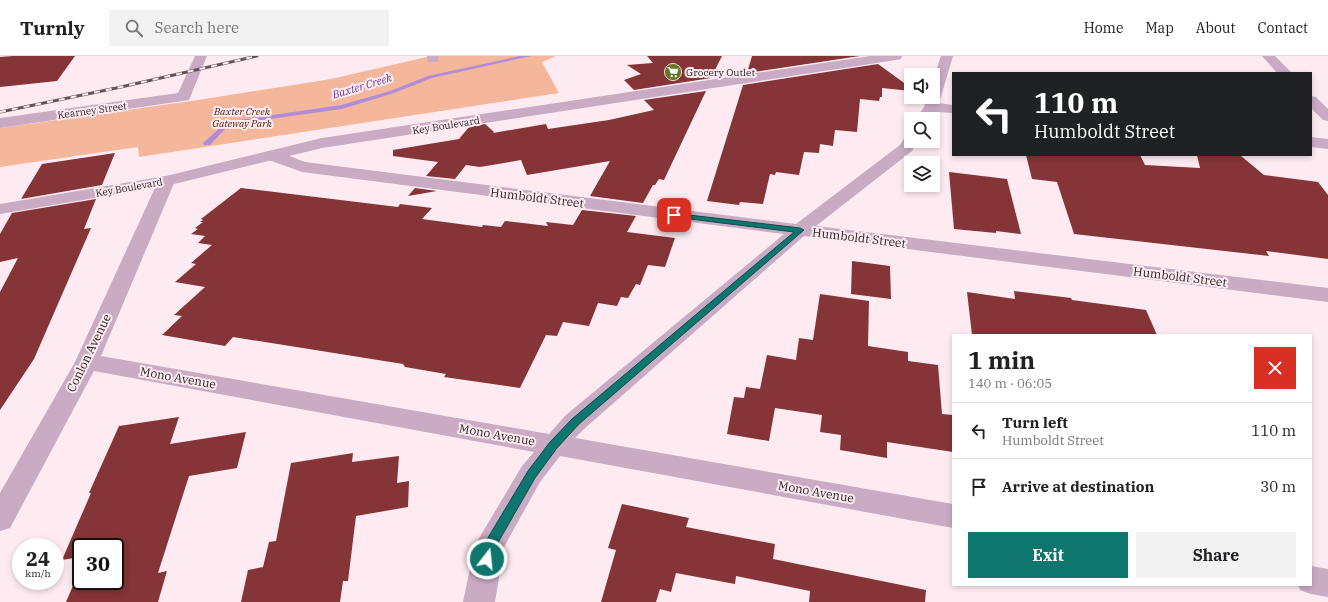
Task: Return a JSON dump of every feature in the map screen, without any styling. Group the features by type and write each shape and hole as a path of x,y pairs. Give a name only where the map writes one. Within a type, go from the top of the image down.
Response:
{"street":[{"name":"Kearney Street","path":"0,123 184,97 201,56"},
{"name":"Key Boulevard","path":"0,209 166,181 322,143 896,56"},
{"path":"928,112 947,56"},
{"path":"1268,56 1284,72"},
{"path":"1312,101 1328,117"},
{"path":"934,112 952,109"},
{"path":"1312,142 1328,144"},
{"path":"479,602 490,545 532,474 554,445 575,422 800,230 906,148"},
{"name":"Humboldt Street","path":"272,156 302,167 1328,295"},
{"name":"Conlon Avenue","path":"0,519 88,362 166,181"},
{"name":"Mono Avenue","path":"88,362 952,516"},
{"path":"1312,580 1328,583"}],"green space":[{"name":"Baxter Creek Gateway Park","path":"431,56 556,56 542,62 559,93 139,157 138,147 0,167 0,128 198,100 331,79"}],"building":[{"path":"75,56 57,81 0,87 0,57"},
{"name":"Grocery Outlet","path":"647,56 722,56 711,78 634,90 624,80 641,74 627,65 653,63"},
{"path":"752,56 860,56 747,73"},
{"path":"878,64 904,83 904,90 882,88 882,97 880,97 879,101 860,99 857,132 835,130 833,146 820,144 819,153 804,152 799,175 776,172 775,175 770,174 763,204 740,202 739,205 707,201 743,85"},
{"path":"706,91 664,180 659,179 655,185 653,185 643,203 590,196 610,161 527,175 521,160 480,167 466,165 455,179 426,176 438,162 393,156 393,150 459,139 469,127 485,124 494,132 493,133 546,124 548,129 609,120 654,110 644,100"},
{"path":"115,153 102,185 21,199 42,164"},
{"path":"1026,156 1140,156 1145,165 1200,168 1197,156 1241,156 1264,175 1318,182 1328,195 1328,259 1266,251 1269,256 1074,234 1057,182 1032,179"},
{"path":"949,172 1007,179 1021,234 954,229"},
{"path":"241,188 398,207 400,204 432,208 422,219 482,227 483,225 501,227 505,221 548,226 546,222 573,225 582,210 636,216 627,232 675,238 665,267 648,265 640,285 636,284 628,298 621,297 617,306 598,303 589,326 563,322 557,336 546,335 520,388 444,377 446,374 405,367 403,364 233,337 225,346 162,335 182,316 174,315 205,287 175,282 196,264 191,263 212,245 198,243 205,236 191,234 198,229 195,228 203,222 200,222 203,220 201,219"},
{"path":"415,188 437,191 408,196"},
{"path":"96,199 84,229 91,228 34,359 0,410 0,292 18,258 0,262 0,234 12,213"},
{"path":"852,261 890,266 891,299 851,294"},
{"path":"1014,291 1146,310 1157,334 972,334 967,292 1015,299"},
{"path":"820,294 869,301 868,346 908,352 908,361 938,365 942,414 952,415 952,452 887,442 887,458 840,450 841,435 820,432 822,415 775,408 769,441 727,434 734,397 744,398 746,387 760,389 767,355 796,360 799,338 813,340"},
{"path":"179,417 170,444 246,432 237,468 189,476 158,573 167,571 158,602 66,602 72,588 72,590 124,590 124,538 72,538 72,558 64,560 64,555 91,493 89,493 119,426"},
{"path":"353,453 352,462 399,456 397,483 409,481 408,507 356,516 348,581 343,581 340,602 241,602 248,570 263,567 269,542 276,541 291,463"},
{"path":"622,504 689,518 686,527 775,544 773,559 926,590 925,602 809,602 810,591 736,576 735,584 676,573 671,592 660,589 656,602 601,602 616,550 608,548"}],"waterway":[{"name":"Baxter Creek","path":"207,143 223,128 240,121 342,107 392,92 430,77 528,56"}],"railway":[{"path":"0,112 121,87 257,56"}],"place":[{"name":"Grocery Outlet","path":"673,72"}],"route":[{"path":"487,559 490,545 532,474 554,445 575,422 800,230 674,215"}]}
